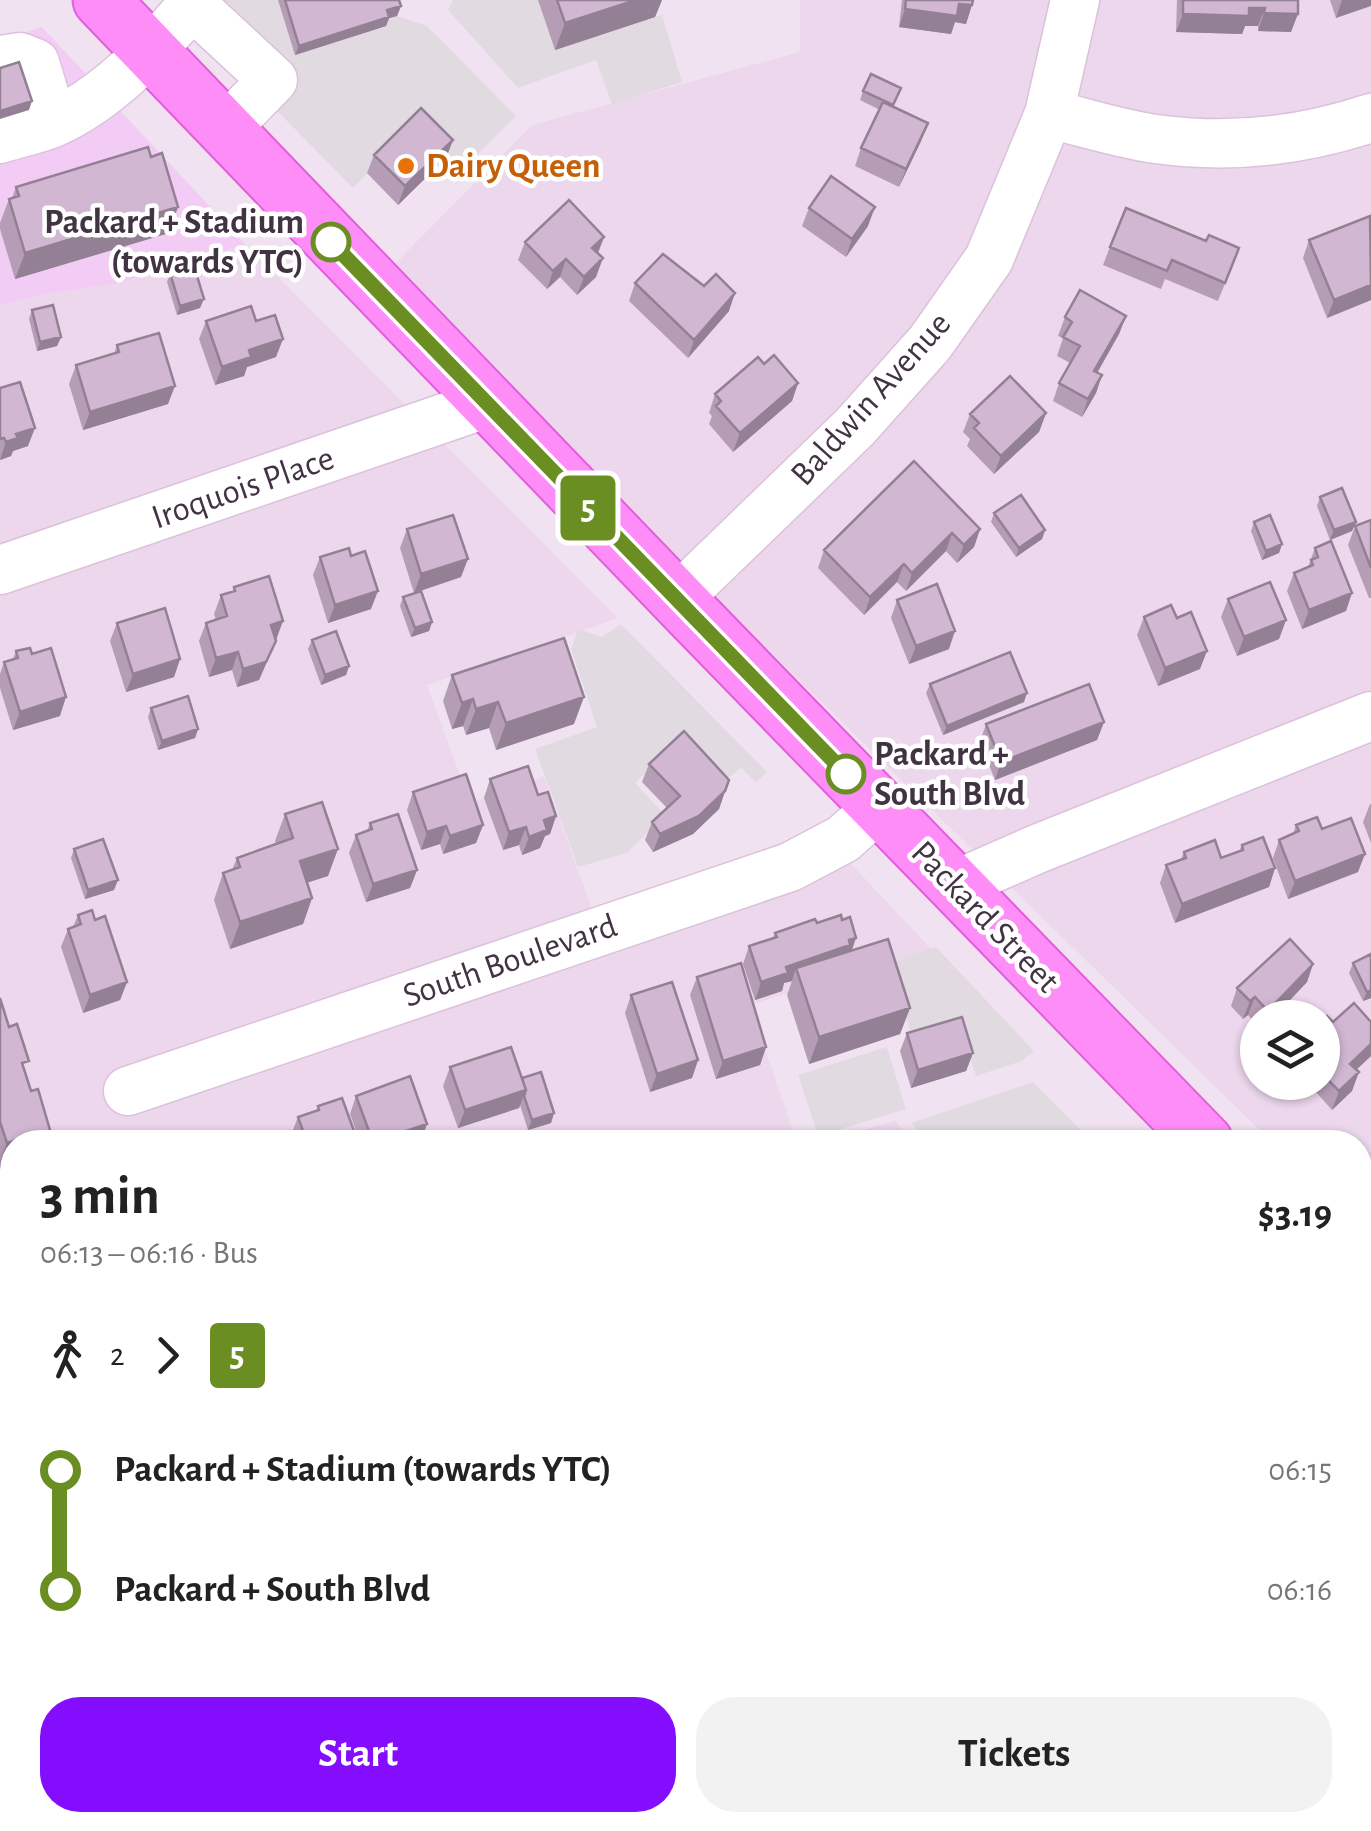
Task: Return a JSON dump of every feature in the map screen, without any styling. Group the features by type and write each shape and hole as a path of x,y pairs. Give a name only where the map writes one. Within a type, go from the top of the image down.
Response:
{"main road":[{"name":"Packard Street","path":"101,0 485,404 1193,1130"}],"street":[{"name":"Baldwin Avenue","path":"678,598 855,426 930,343 989,259 1050,114 1075,0"},
{"path":"0,138 53,122 110,85 206,2 273,80 224,130"},
{"path":"0,60 20,57 35,63 53,122"},
{"path":"1050,114 1154,139 1217,144 1290,139 1371,118"},
{"name":"Iroquois Place","path":"0,570 485,404"},
{"path":"955,886 1036,849 1371,716"},
{"name":"South Boulevard","path":"128,1091 790,867 843,839 878,808"}],"shaded area":[{"path":"168,0 278,0 384,19 397,16 427,26 516,116 460,172 414,127 353,188"},
{"path":"453,0 538,0 556,49 662,15 682,82 612,104 596,60 518,88 448,10"},
{"path":"800,0 1371,0 1371,1130 1260,1130 384,275 532,125 800,52"},
{"path":"42,27 245,244 120,283 0,305 0,40"},
{"path":"245,244 618,618 427,685 470,803 544,776 594,915 824,835 931,949 750,1005 793,1130 0,1130 0,305 120,283"},
{"path":"621,624 767,772 756,782 741,768 727,779 677,742 635,783 665,815 627,853 578,867 535,749 597,727 571,649 578,629 602,637"},
{"path":"936,947 1034,1051 1022,1061 976,1076 958,1019 911,1033 889,962"},
{"path":"887,1047 906,1109 838,1130 816,1130 798,1075"},
{"path":"1033,1082 1081,1130 918,1130 911,1123"},
{"path":"895,1121 903,1130 863,1130"}],"building":[{"path":"285,0 399,0 401,6 387,10 389,17 299,46"},
{"path":"557,0 636,0 565,23"},
{"path":"906,0 973,0 972,5 959,4 957,16 905,9"},
{"path":"1183,0 1298,0 1298,14 1264,13 1265,8 1249,8 1249,16 1183,14"},
{"path":"19,62 32,101 0,111 0,68"},
{"path":"871,74 901,88 893,105 863,91"},
{"path":"883,102 928,123 906,169 861,148"},
{"path":"421,108 453,140 405,186 374,155"},
{"path":"148,147 151,157 162,153 178,207 25,253 9,199 19,196 16,187"},
{"path":"831,176 875,207 852,239 809,208"},
{"path":"569,200 604,237 592,248 603,258 584,277 566,259 553,271 525,242"},
{"path":"1126,208 1206,241 1209,235 1239,248 1225,283 1172,260 1167,271 1110,247"},
{"path":"1370,216 1371,285 1334,300 1309,240"},
{"path":"663,254 704,286 716,274 735,293 694,340 635,283"},
{"path":"194,266 204,299 180,306 170,273"},
{"path":"1080,290 1126,316 1094,371 1102,375 1088,399 1059,383 1080,346 1063,337 1072,322 1065,317"},
{"path":"53,305 61,337 40,342 32,310"},
{"path":"251,306 256,321 275,315 283,339 249,350 251,357 222,367 206,321"},
{"path":"159,333 175,386 90,412 76,365 119,352 117,345"},
{"path":"774,355 798,383 740,433 716,406 721,401 715,394 758,357 764,364"},
{"path":"1010,376 1046,413 1001,456 974,428 979,423 970,414"},
{"path":"20,382 35,428 6,442 0,439 0,388"},
{"path":"914,461 980,529 964,545 952,533 912,573 904,564 870,597 824,550"},
{"path":"1342,488 1356,522 1334,530 1320,497"},
{"path":"1021,495 1045,530 1019,548 994,513"},
{"path":"453,515 468,559 421,574 407,529"},
{"path":"1270,515 1282,544 1266,551 1254,522"},
{"path":"1371,520 1371,568 1355,526"},
{"path":"1331,541 1352,593 1309,610 1294,573 1313,565 1311,560 1318,557 1315,548"},
{"path":"349,548 351,556 365,551 378,591 335,605 320,557"},
{"path":"269,576 283,621 271,625 276,641 266,662 243,669 238,652 216,658 206,623 227,616 221,595"},
{"path":"1270,582 1286,620 1244,637 1228,599"},
{"path":"937,584 955,631 916,646 897,600"},
{"path":"421,591 432,622 415,628 403,597"},
{"path":"1171,605 1177,618 1191,612 1207,651 1165,668 1144,617"},
{"path":"165,608 180,659 133,674 117,623"},
{"path":"336,631 349,666 325,675 312,640"},
{"path":"564,638 584,697 506,723 498,702 476,709 473,699 462,703 452,675"},
{"path":"30,648 32,654 51,648 66,697 20,712 4,662 18,658 16,651"},
{"path":"1010,652 1027,693 947,726 930,684"},
{"path":"1089,684 1104,722 1001,762 986,724"},
{"path":"188,696 198,729 162,741 151,708"},
{"path":"684,731 729,780 725,791 699,816 660,834 652,822 680,796 649,764"},
{"path":"528,766 538,795 548,792 556,816 544,820 547,830 529,837 526,827 509,832 490,779"},
{"path":"466,774 483,825 450,836 446,826 427,832 413,792"},
{"path":"322,802 338,849 300,861 312,898 240,922 223,873 240,867 237,858 293,838 285,814"},
{"path":"398,814 417,870 373,884 356,835 372,829 370,823"},
{"path":"1317,817 1322,829 1351,818 1365,854 1295,881 1279,840 1299,831 1296,825"},
{"path":"1263,837 1275,868 1182,904 1166,865 1186,858 1184,852 1215,840 1221,858"},
{"path":"103,839 118,880 88,890 74,849"},
{"path":"92,910 95,920 105,916 127,982 90,995 68,929 81,924 78,915"},
{"path":"841,915 842,920 850,917 856,938 849,940 850,945 786,967 788,973 761,982 749,946 815,919 817,923"},
{"path":"888,939 910,1008 819,1037 796,968"},
{"path":"1290,939 1313,964 1279,1000 1249,1000 1237,988"},
{"path":"1371,954 1371,990 1367,992 1353,963"},
{"path":"741,963 766,1047 723,1061 697,977"},
{"path":"672,982 698,1060 657,1074 631,995"},
{"path":"0,998 9,1027 17,1024 29,1061 22,1063 31,1091 38,1089 50,1130 3,1130"},
{"path":"1354,1003 1371,1022 1371,1044 1350,1064 1359,1072 1340,1090 1340,1016"},
{"path":"962,1017 973,1053 918,1070 907,1033"},
{"path":"511,1047 526,1090 465,1110 450,1067"},
{"path":"541,1072 554,1113 532,1120 522,1078"},
{"path":"410,1076 427,1124 409,1130 369,1130 356,1096"},
{"path":"342,1098 354,1130 303,1130 298,1117 319,1110 318,1106"}],"bus line":[{"name":"5","path":"331,242 846,774"}],"place":[{"name":"Dairy Queen","path":"406,166"},
{"name":"Packard + Stadium (towards YTC)","path":"331,242"},
{"name":"Packard + South Blvd","path":"846,774"}]}
